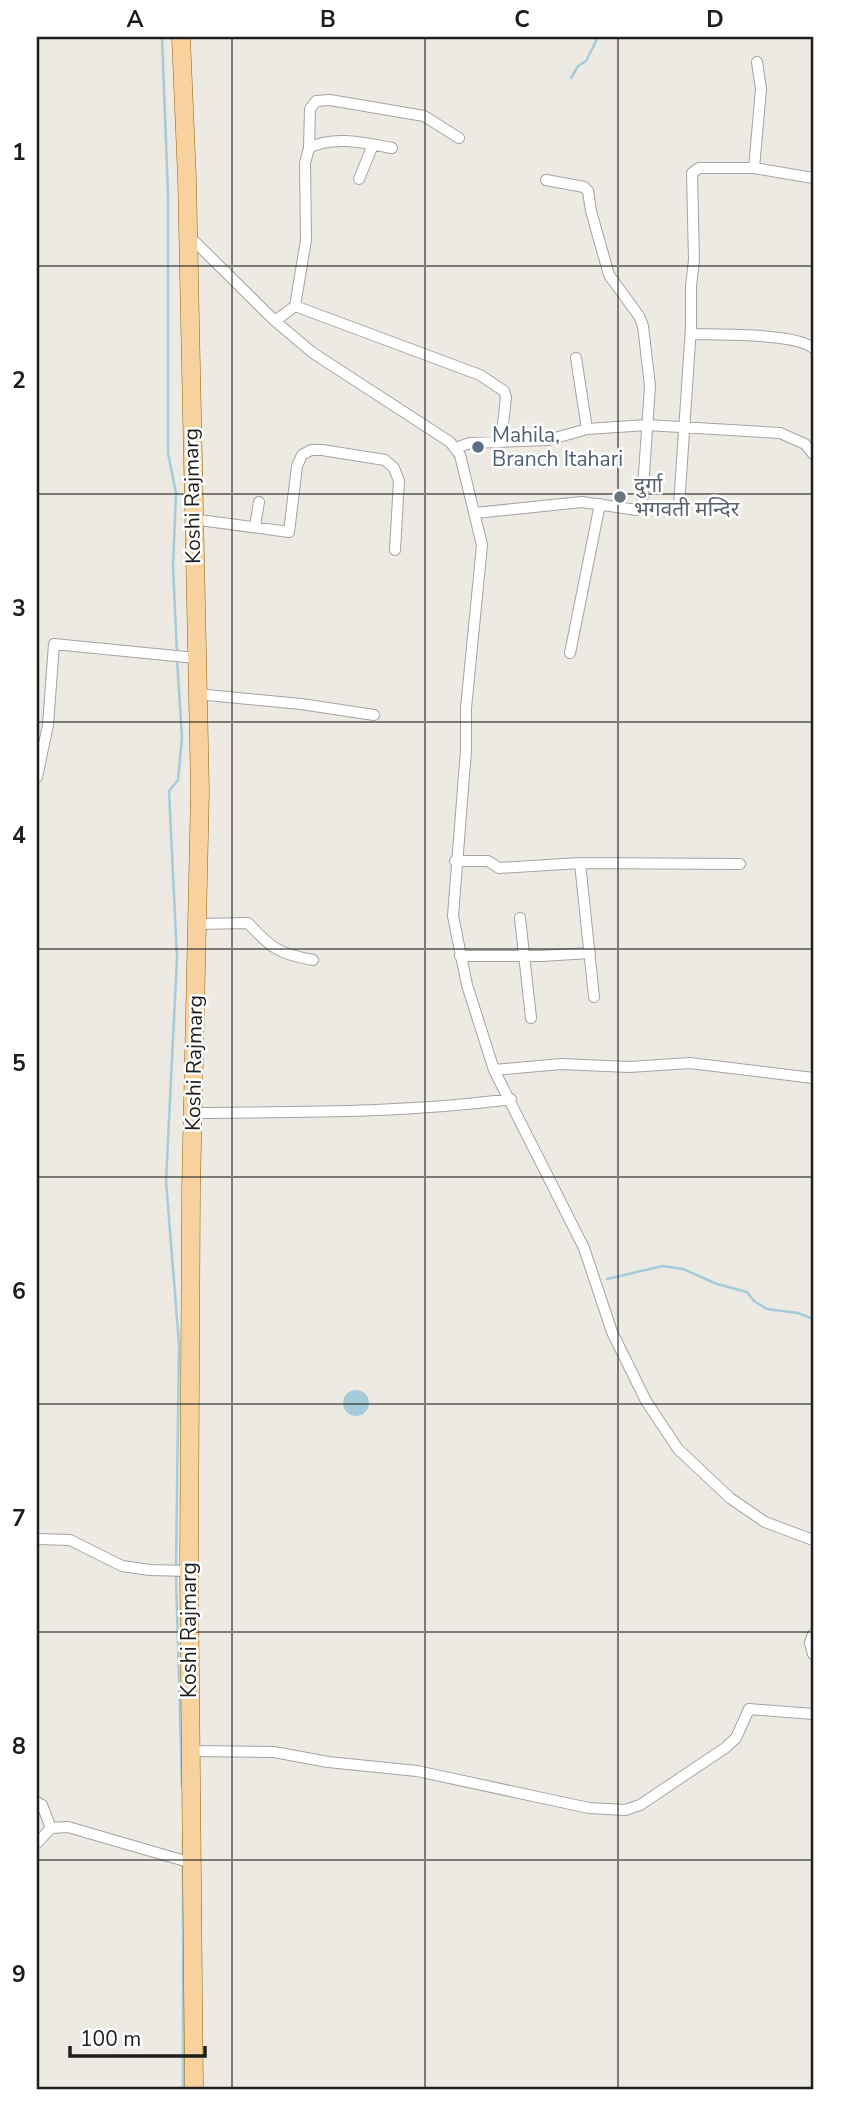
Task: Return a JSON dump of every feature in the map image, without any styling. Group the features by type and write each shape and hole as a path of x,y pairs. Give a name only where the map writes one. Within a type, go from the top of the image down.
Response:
{"main road":[{"name":"Koshi Rajmarg","path":"181,37 200,792 185,1571 194,2089"}],"street":[{"path":"754,168 761,89 757,62"},
{"path":"275,321 295,306 306,240 305,163 309,148 310,109 316,101 342,102 424,116 459,138"},
{"path":"309,148 333,140 391,148"},
{"path":"359,178 373,145"},
{"path":"679,506 694,260 692,173 699,168 754,168 813,178"},
{"path":"475,513 582,502 637,510 641,506 650,386 643,326 639,316 609,275 588,191 584,187 546,180"},
{"path":"187,234 275,321 313,353 371,389 456,448 460,455 482,545 466,708 466,750 453,916 467,985 494,1070 584,1248 612,1332 646,1401 678,1449 730,1498 765,1522 813,1540"},
{"path":"295,306 480,375 500,387 506,397 501,442"},
{"path":"691,334 785,338 807,342 813,348"},
{"path":"576,358 587,429"},
{"path":"456,448 470,443 548,440 587,429 647,425 780,433 804,444 813,454"},
{"path":"192,519 289,532 297,466 302,455 311,450 385,460 394,468 399,481 395,550"},
{"path":"255,526 259,502"},
{"path":"570,653 600,504"},
{"path":"37,777 48,725 54,644 196,658"},
{"path":"197,694 301,704 374,715"},
{"path":"456,861 488,861 499,868 580,863 740,864"},
{"path":"580,863 594,997"},
{"path":"520,918 531,1018"},
{"path":"197,924 248,923 264,941 285,955 313,960"},
{"path":"460,956 590,953"},
{"path":"494,1070 561,1064 629,1067 690,1063 813,1078"},
{"path":"192,1113 366,1112 449,1107 511,1099"},
{"path":"37,1539 70,1540 122,1566 185,1571"},
{"path":"813,1634 810,1643 813,1654"},
{"path":"190,1751 274,1752 328,1762 417,1771 589,1808 625,1810 640,1805 725,1748 736,1738 750,1709 813,1714"},
{"path":"37,1802 51,1828"},
{"path":"37,1843 51,1828 68,1827 191,1863"}],"water":[{"path":"356,1390 365,1394 369,1403 365,1412 356,1416 347,1412 343,1403 347,1394"}],"waterway":[{"path":"162,37 168,195 168,453 176,493 173,567 177,653"},
{"path":"571,78 578,66 586,61 598,37"},
{"path":"176,1568 179,1344 166,1181 177,958 169,791 178,780 182,738 177,659"},
{"path":"607,1279 663,1266 683,1269 717,1284 747,1292 754,1301 767,1309 798,1313 813,1319"},
{"path":"176,1575 182,1785"},
{"path":"183,1837 183,1858"},
{"path":"183,1865 183,2089"}],"place":[{"name":"Mahila, Branch Itahari","path":"478,447"},
{"name":"दुर्गा भगवती मन्दिर","path":"620,497"}]}
